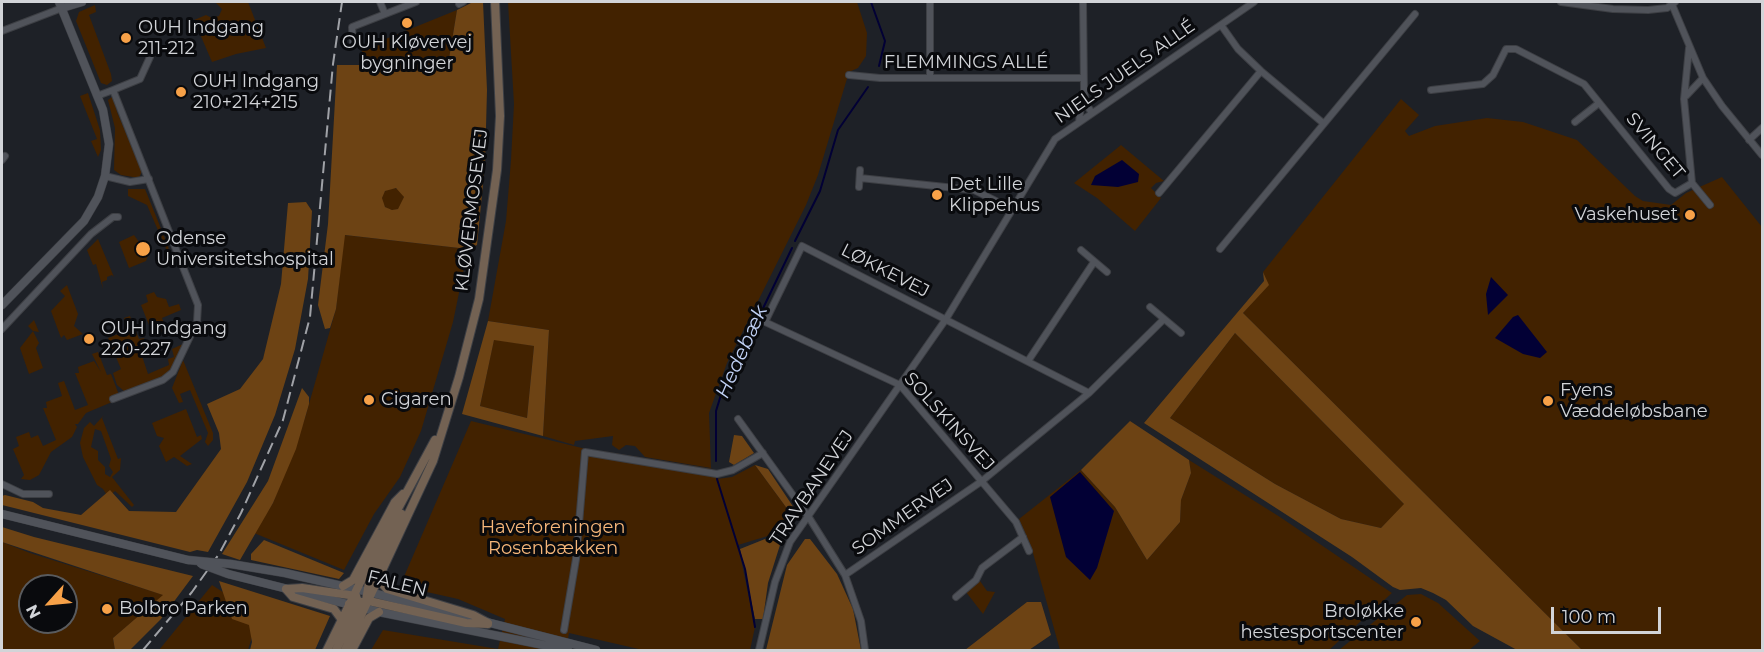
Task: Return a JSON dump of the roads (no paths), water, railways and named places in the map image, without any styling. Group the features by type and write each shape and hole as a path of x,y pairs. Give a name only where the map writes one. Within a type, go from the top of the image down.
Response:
{"main road":[{"name":"KLØVERMOSEVEJ","path":"327,651 342,620 379,580 429,470 479,299 494,204 500,116 495,2"},
{"name":"KLØVERMOSEVEJ","path":"345,651 361,599 412,485 446,418"},
{"path":"343,586 353,580 395,502 412,485"},
{"path":"379,580 387,589 474,615 488,624"},
{"path":"286,589 302,588 466,623 488,624"},
{"path":"286,589 293,597 334,609 342,620"},
{"path":"336,651 361,599"},
{"path":"352,651 369,618 379,612"}],"street":[{"path":"2,32 60,5 82,2"},
{"path":"380,2 385,14"},
{"path":"353,44 352,27 416,2"},
{"path":"930,2 930,78"},
{"path":"1083,2 1083,78 1086,104 1092,113"},
{"name":"NIELS JUELS ALLÉ","path":"900,385 946,319 1055,139 1254,2"},
{"path":"1561,2 1613,9 1648,10 1667,8 1673,2 1689,48 1703,78 1762,154"},
{"path":"2,305 84,221 98,197 108,161 107,127 97,96 60,5"},
{"path":"1220,249 1415,14"},
{"name":"NIELS JUELS ALLÉ","path":"1221,25 1238,49 1323,123"},
{"name":"SVINGET","path":"1431,90 1483,84 1493,75 1506,49 1516,48 1584,84 1669,189 1675,193 1692,183"},
{"path":"1689,48 1684,99 1692,183 1710,205"},
{"path":"97,96 140,79 150,57"},
{"path":"1159,193 1261,71"},
{"name":"FLEMMINGS ALLÉ","path":"849,75 930,78 1083,78"},
{"path":"1684,99 1703,78"},
{"path":"113,90 193,289 198,312 197,322 173,372 163,380 113,399"},
{"path":"1078,122 1084,90"},
{"path":"1575,122 1599,103"},
{"path":"1749,140 1762,129"},
{"path":"859,187 860,170"},
{"path":"105,176 130,182 149,179"},
{"path":"860,178 974,190 1012,209"},
{"path":"2,329 91,234 113,217 118,217"},
{"name":"LØKKEVEJ","path":"765,322 802,246 1089,393"},
{"path":"1080,250 1107,272"},
{"path":"1028,361 1094,262"},
{"path":"1150,308 1181,333"},
{"path":"1089,393 1164,319"},
{"name":"SOLSKINSVEJ","path":"765,322 900,385 1016,522 1029,550"},
{"name":"TRAVBANEVEJ","path":"759,651 783,557 808,516 900,385"},
{"name":"SOMMERVEJ","path":"844,576 982,481 1089,393"},
{"path":"738,419 808,516 844,576 861,621 865,651"},
{"path":"564,630 576,559 585,452 717,474 733,471 762,453"},
{"path":"2,484 28,495 49,494"},
{"name":"FALEN","path":"2,514 188,560 228,574 286,589"},
{"path":"956,597 976,580 982,568 1023,537"},
{"name":"FALEN","path":"188,560 231,564 343,586 379,612 568,651"},
{"path":"488,624 596,651"}],"waterway":[{"name":"Hedebæk","path":"871,2 885,41 879,66"},
{"name":"Hedebæk","path":"795,241 820,191 838,130 868,87"},
{"name":"Hedebæk","path":"716,461 716,411 728,372 755,325 792,248"},
{"name":"Hedebæk","path":"717,479 745,569 755,627"}],"railway":[{"path":"143,650 192,592 219,554 241,513 283,420 310,317 333,64 342,2"}],"place":[{"name":"OUH Kløvervej bygninger","path":"407,23"},
{"name":"OUH Indgang 211-212","path":"126,38"},
{"name":"OUH Indgang 210+214+215","path":"181,92"},
{"name":"Det Lille Klippehus","path":"937,195"},
{"name":"Vaskehuset","path":"1690,215"},
{"name":"Odense Universitetshospital","path":"143,249"},
{"name":"OUH Indgang 220-227","path":"89,339"},
{"name":"Cigaren","path":"369,400"},
{"name":"Fyens Væddeløbsbane","path":"1548,401"},
{"name":"Bolbro Parken","path":"107,609"},
{"name":"Broløkke hestesportscenter","path":"1416,622"}],"park label":[{"name":"Haveforeningen Rosenbækken","path":"553,538"}]}
